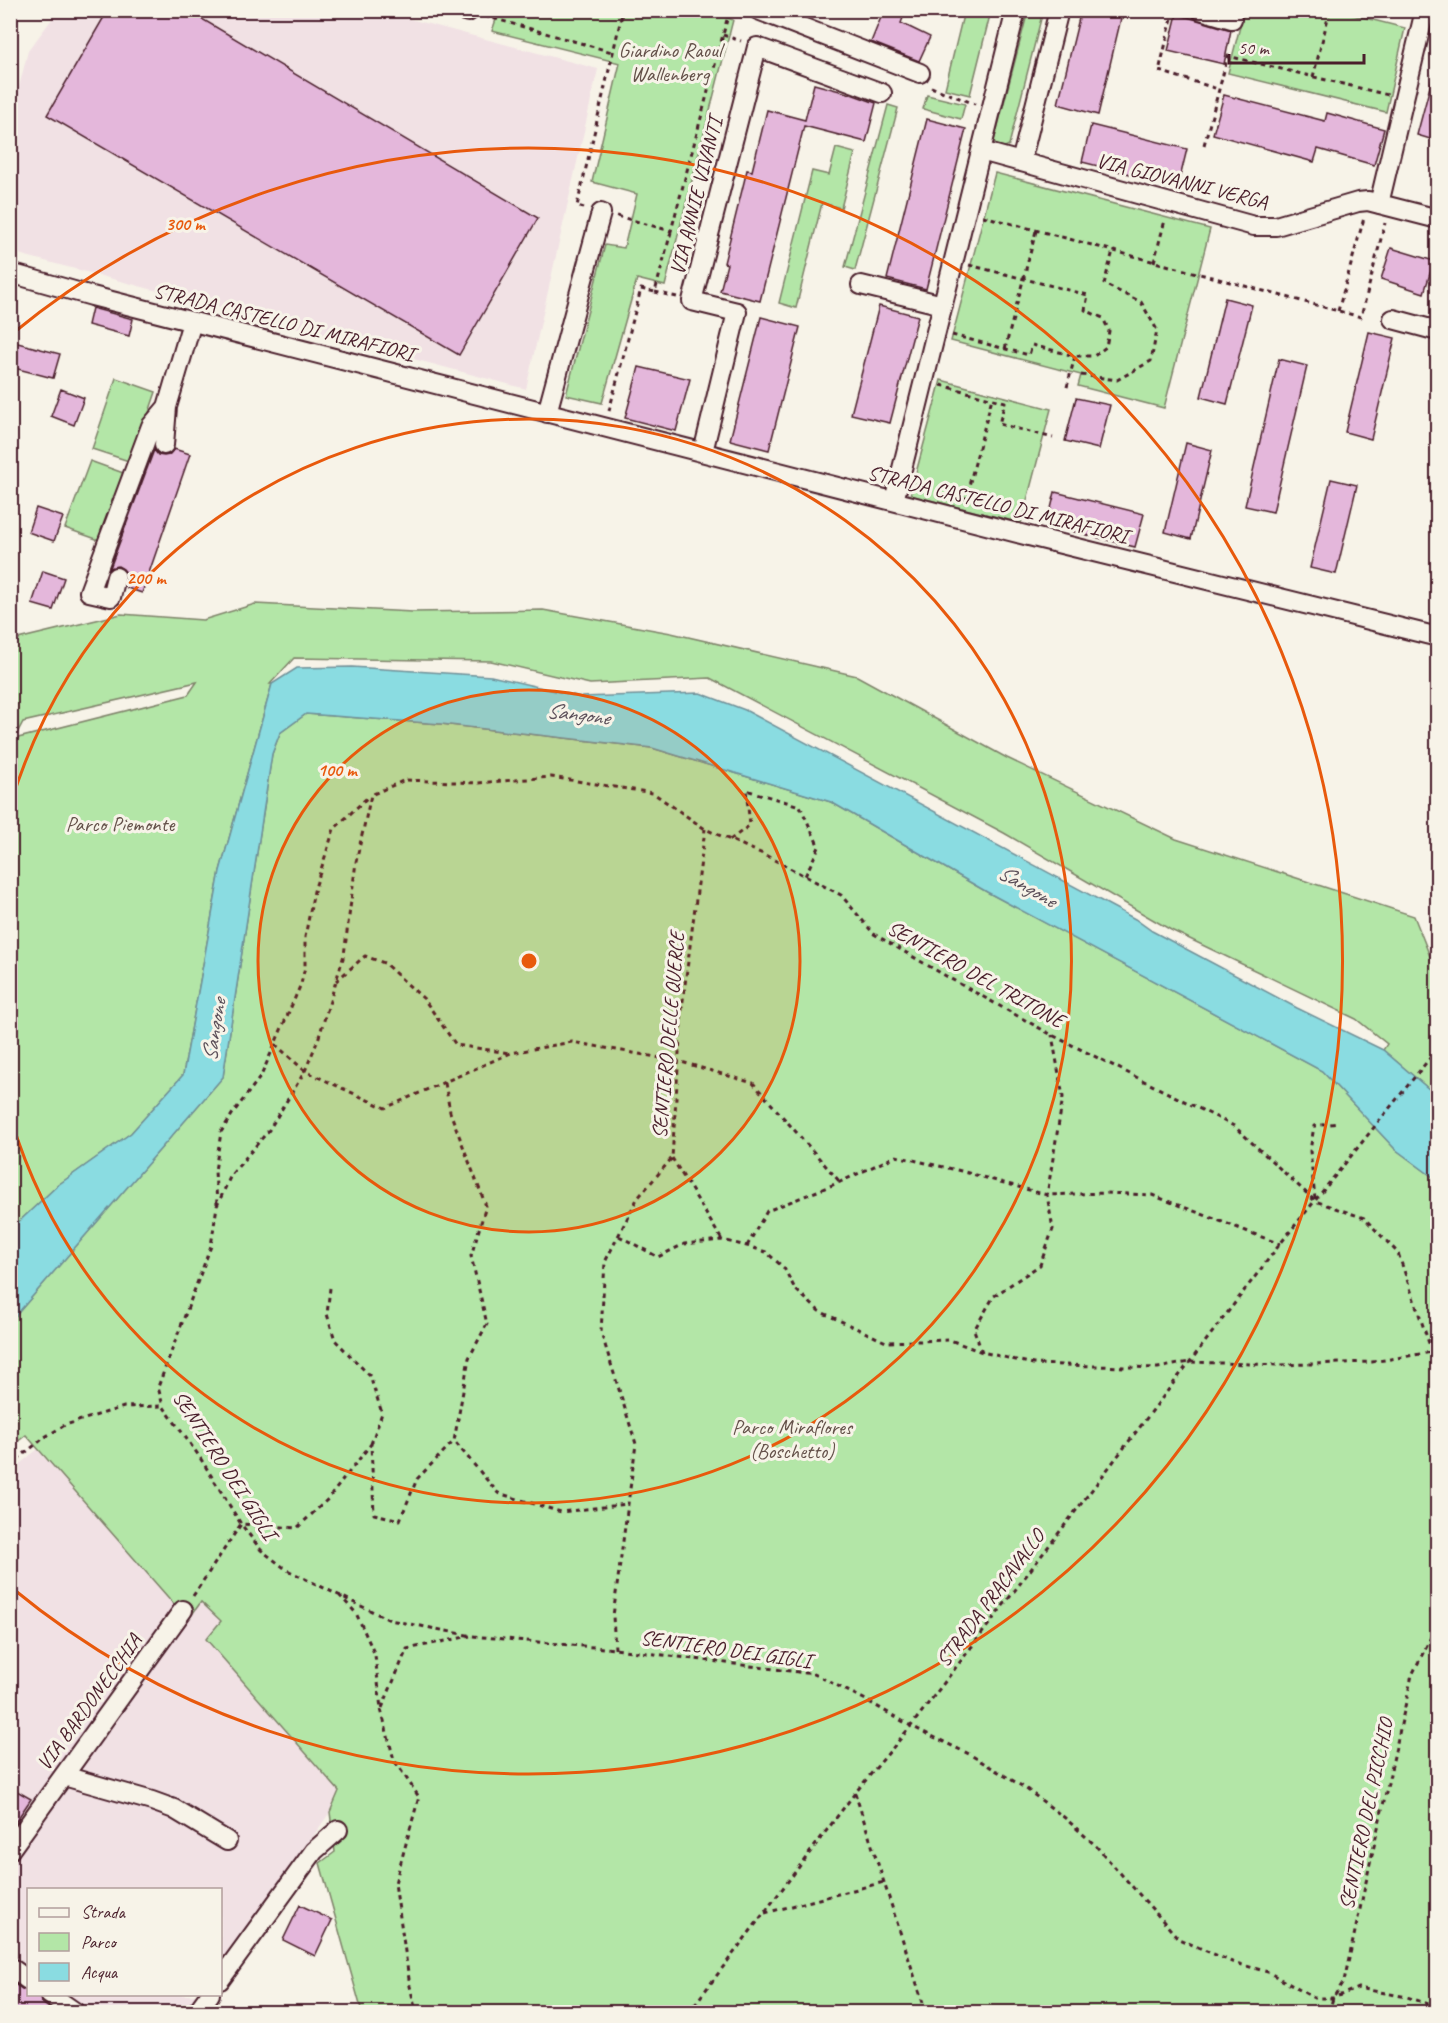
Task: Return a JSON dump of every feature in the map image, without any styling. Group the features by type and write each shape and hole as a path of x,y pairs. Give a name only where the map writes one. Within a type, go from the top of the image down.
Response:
{"street":[{"path":"758,10 920,73"},
{"path":"894,501 1016,10"},
{"path":"1021,162 1059,10"},
{"path":"1201,10 1232,19"},
{"path":"1379,204 1425,10"},
{"name":"VIA ANNIE VIVANTI","path":"703,452 737,312 692,301 757,47 882,93"},
{"name":"VIA GIOVANNI VERGA","path":"981,151 1265,227 1312,217 1358,202 1379,204 1437,219"},
{"path":"548,413 601,213"},
{"name":"STRADA CASTELLO DI MIRAFIORI","path":"10,273 548,413 1437,637"},
{"path":"861,285 942,305"},
{"path":"1393,319 1437,331"},
{"path":"164,445 167,407 192,322"},
{"path":"116,577 111,597 89,592 151,426 167,407"},
{"name":"VIA BARDONECCHIA","path":"10,1850 183,1610"},
{"path":"64,1776 174,1809 227,1841"},
{"path":"222,1977 314,1851 338,1830"},
{"path":"10,1967 27,1979"},
{"path":"50,1996 75,2013"},
{"path":"197,2013 209,1996"}],"path":[{"path":"556,10 557,13 561,10"},
{"path":"615,10 621,18"},
{"path":"622,10 577,206 671,231"},
{"path":"1174,10 1159,71 1218,89"},
{"path":"1313,77 1330,10"},
{"path":"466,11 612,52"},
{"path":"605,427 641,289 655,292 729,12"},
{"path":"1204,145 1228,56 1404,99"},
{"path":"1154,262 1169,202"},
{"path":"966,212 1361,317 1379,204"},
{"path":"1338,311 1379,204"},
{"path":"1005,349 1036,231"},
{"path":"1081,375 1117,380 1151,361 1158,330 1141,302 1104,284 1113,251"},
{"path":"936,331 1029,355 1032,345 1075,356 1094,356 1106,347 1109,331 1103,318 1085,310 1088,295 953,262"},
{"path":"1066,391 1075,356"},
{"path":"924,380 1005,402 999,424 1053,438"},
{"path":"960,518 992,398"},
{"name":"SENTIERO DEL TRITONE","path":"370,795 405,780 478,783 551,777 653,793 705,829 763,854 842,895 873,934 951,979 1052,1035 1234,1126 1315,1201 1364,1218 1398,1253 1432,1352"},
{"path":"730,840 750,825 746,790 800,806 819,847 805,876"},
{"path":"217,1206 231,1175 269,1130 305,1071 318,1040 344,955 356,862 370,795"},
{"path":"217,1206 215,1172 221,1132 261,1076 301,984 305,967 305,937 314,891 334,829 370,795"},
{"name":"SENTIERO DELLE QUERCE","path":"615,1649 613,1616 636,1444 601,1332 605,1262 637,1199 672,1158 682,1008 705,829"},
{"path":"336,982 365,956 384,963 424,999 456,1045 511,1053"},
{"path":"982,1352 974,1330 994,1296 1040,1265 1053,1229 1047,1195 1063,1097 1052,1035"},
{"path":"275,1044 305,1071 385,1108 511,1053 572,1042 678,1061 753,1083 840,1182"},
{"name":"STRADA PRACAVALLO","path":"689,2013 855,1792 911,1726 1280,1244 1437,1048"},
{"path":"371,1444 374,1514 400,1520 417,1479 454,1441 469,1358 487,1324 471,1256 486,1206 450,1112 444,1082"},
{"path":"1315,1201 1310,1151 1314,1126 1338,1123"},
{"path":"747,1246 767,1211 840,1182 896,1156 1047,1195 1106,1193 1152,1195 1280,1244"},
{"path":"672,1158 722,1240"},
{"name":"SENTIERO DEI GIGLI","path":"217,1206 211,1246 158,1387 163,1406 199,1456 241,1524 261,1550 287,1570 390,1620 472,1636 615,1649 814,1674 969,1754 1025,1788 1065,1818 1095,1846 1179,1939 1232,1962 1268,1972 1314,1998 1333,1998 1358,1988 1407,1997 1437,2007"},
{"path":"619,1236 658,1257 684,1244 722,1240 747,1246 766,1252 784,1268 795,1289 819,1311 886,1342 950,1340 982,1352 1033,1364 1158,1368 1189,1362 1280,1365 1372,1362 1432,1352 1437,1355"},
{"path":"183,1610 241,1524 297,1528 328,1498 371,1444 382,1413 370,1376 335,1340 327,1314 330,1288"},
{"path":"10,1465 45,1437 65,1425 124,1407 163,1406"},
{"path":"454,1441 498,1493 561,1512 628,1504"},
{"path":"338,1594 356,1613 375,1656 381,1709 394,1760 419,1797 395,1883 410,1986 417,2013"},
{"name":"SENTIERO DEL PICCHIO","path":"1329,2013 1333,1998 1344,1981 1412,1675 1437,1623"},
{"path":"381,1709 407,1648 472,1636"},
{"path":"855,1792 926,2013"},
{"path":"764,1914 884,1882"}],"shaded area":[{"path":"58,11 380,11 598,69 526,389 11,252 11,119 28,51"},
{"path":"38,1449 188,1620 201,1601 222,1621 206,1639 339,1791 330,1812 222,1968 222,1888 27,1888 27,1996 202,1996 190,2012 11,2012 10,1472"}],"green space":[{"name":"Giardino Raoul Wallenberg","path":"707,10 733,20 665,286 637,279 602,403 566,395 605,245 624,248 637,194 592,182 620,63 492,31 499,11"},
{"path":"964,11 991,11 970,95 945,89"},
{"path":"1028,11 1043,11 1009,145 997,146 994,141"},
{"path":"1244,11 1338,11 1405,28 1386,112 1228,73"},
{"path":"927,95 965,104 961,119 923,109"},
{"path":"888,105 898,108 855,270 845,267"},
{"path":"836,148 855,153 841,208 822,203 796,308 779,303 812,171 829,175"},
{"path":"995,173 1210,229 1164,408 1078,386 1081,375 951,341"},
{"path":"116,378 156,392 132,462 92,449"},
{"path":"941,380 1051,409 1021,523 910,495"},
{"path":"90,461 126,474 102,541 65,528"},
{"name":"Parco Piemonte","path":"255,604 413,612 543,610 671,633 857,676 1007,758 1176,839 1414,916 1437,974 1437,1096 1383,1050 1387,1044 1356,1019 1171,930 1004,833 710,678 590,684 491,661 294,658 270,684 272,684 220,871 183,1075 131,1133 58,1185 11,1229 11,656 18,639 121,614 203,620","holes":["197,682 188,695 14,739 23,722"]},
{"name":"Parco Miraflores (Boschetto)","path":"306,714 441,724 652,748 831,802 987,892 1322,1071 1395,1149 1437,1180 1437,2012 362,2012 320,1863 335,1852 330,1812 339,1791 206,1639 221,1621 201,1602 188,1620 26,1435 11,1447 11,1321 223,1077 272,754 280,733"}],"water":[{"name":"Sangone","path":"352,667 491,676 581,697 700,693 745,710 1135,919 1152,931 1297,1008 1383,1050 1437,1096 1437,1180 1395,1149 1322,1071 987,892 831,802 652,748 441,724 306,714 280,733 272,754 223,1077 11,1321 11,1229 58,1185 131,1133 183,1075 220,871 272,684 297,668"}],"building":[{"path":"108,10 187,10 538,218 459,355 47,115"},
{"path":"884,10 906,10 901,23 930,37 919,61 871,42"},
{"path":"1081,10 1123,10 1098,115 1058,104"},
{"path":"1177,14 1231,30 1224,64 1168,51"},
{"path":"1433,75 1437,75 1437,141 1417,135"},
{"path":"814,84 876,103 866,142 804,126 760,301 720,291 727,264 724,263 747,170 752,171 767,110 805,120"},
{"path":"1224,95 1325,121 1327,113 1384,129 1374,165 1318,149 1314,162 1213,134"},
{"path":"927,119 966,129 926,289 887,279"},
{"path":"1091,125 1187,149 1178,186 1082,162"},
{"path":"1391,248 1434,261 1424,293 1381,279"},
{"path":"1225,298 1252,305 1227,404 1201,397"},
{"path":"879,306 918,316 890,423 851,414"},
{"path":"92,308 133,319 129,336 88,325"},
{"path":"761,317 800,327 769,450 730,440"},
{"path":"1369,332 1395,338 1371,439 1345,432"},
{"path":"10,341 60,354 53,378 10,367"},
{"path":"1279,359 1307,366 1273,512 1245,506"},
{"path":"639,367 690,379 676,431 625,418"},
{"path":"61,389 84,398 74,425 51,416"},
{"path":"1076,398 1110,405 1099,449 1065,441"},
{"path":"1186,443 1212,450 1191,539 1165,532"},
{"path":"174,449 190,454 142,593 127,588 129,582 123,569 118,566 110,568 154,450 158,455 164,456 169,455"},
{"path":"1331,479 1357,485 1336,574 1310,568"},
{"path":"1055,492 1144,514 1135,547 1047,525"},
{"path":"36,508 63,517 54,541 28,532"},
{"path":"43,571 64,578 53,610 32,604"},
{"path":"10,1787 31,1799 10,1830"},
{"path":"300,1905 332,1920 315,1956 283,1940"},
{"path":"10,1981 27,1991 27,1996 38,1996 42,2003 56,2013 10,2013"}]}
